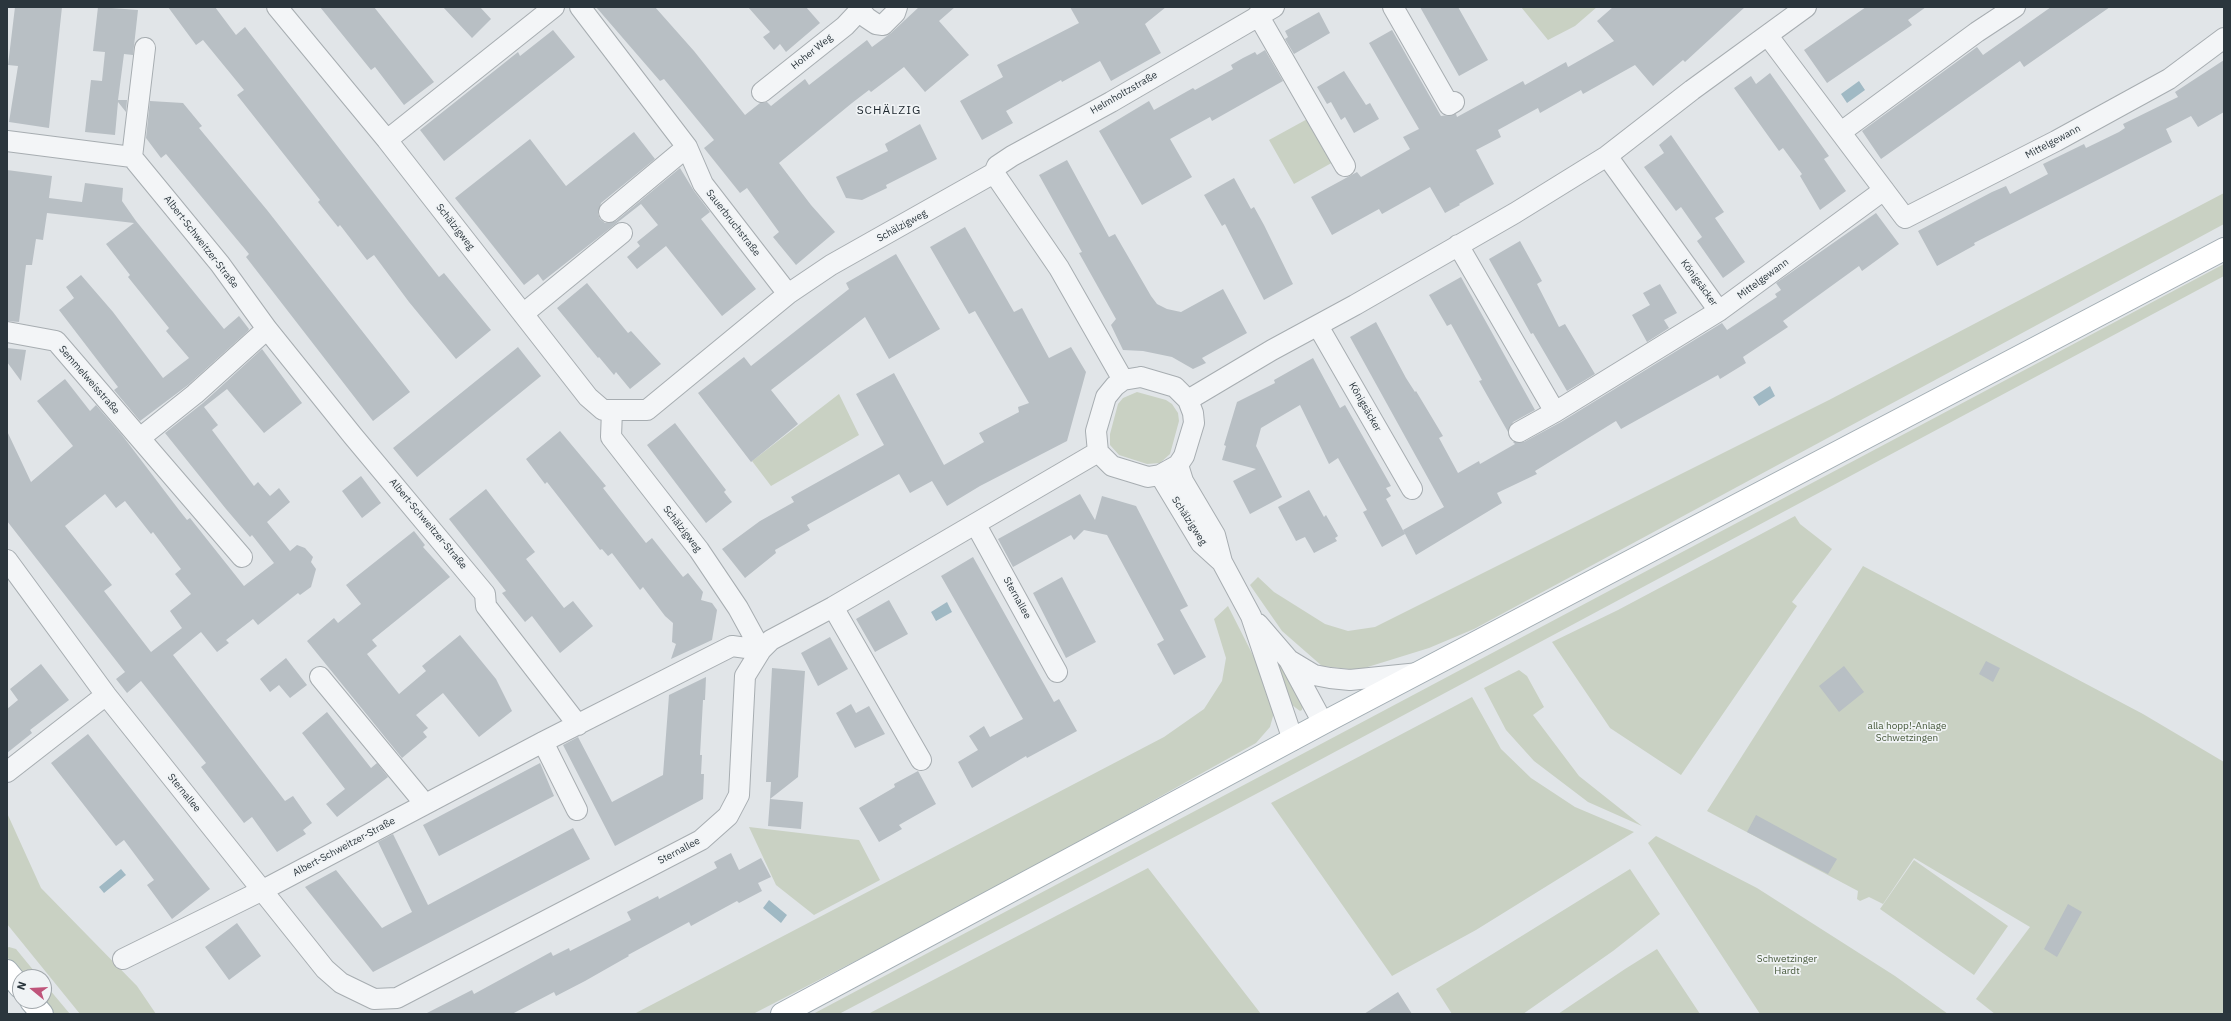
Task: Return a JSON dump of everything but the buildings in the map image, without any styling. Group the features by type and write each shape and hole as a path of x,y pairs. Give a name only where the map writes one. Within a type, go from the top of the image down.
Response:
{"main road":[{"path":"782,1014 1323,723 1421,673 2224,249"}],"street":[{"name":"Schälzigweg","path":"277,7 387,140 588,396 603,410 647,410 788,294 831,265 994,173"},
{"path":"387,140 554,7"},
{"name":"Sauerbruchstraße","path":"580,7 687,147 703,184 788,294"},
{"name":"Hoher Weg","path":"762,92 845,26 860,9 867,18 876,24 883,25 895,13 897,7"},
{"path":"1393,7 1449,105 1454,102"},
{"path":"1188,400 1272,350 1318,326 1515,213 1607,156 1692,90 1806,7"},
{"path":"1841,132 1977,32 2015,7"},
{"name":"Helmholtzstraße","path":"994,173 997,166 1012,156 1111,102 1266,11 1345,166"},
{"name":"Mittelgewann","path":"1768,36 1905,218 2056,141 2170,79 2224,38"},
{"path":"7,141 132,157 145,48"},
{"path":"609,212 687,147"},
{"name":"Königsäcker","path":"1519,432 1555,412 1719,311 1607,156"},
{"name":"Albert-Schweitzer-Straße","path":"132,157 220,264 268,329 353,436 446,545 485,594 486,606 578,725"},
{"path":"994,173 1059,268 1124,380"},
{"name":"Mittelgewann","path":"1719,311 1884,190"},
{"path":"523,314 622,233"},
{"path":"1458,245 1555,412"},
{"name":"Königsäcker","path":"1318,326 1412,488"},
{"path":"140,438 195,394 268,329"},
{"name":"Semmelweisstraße","path":"7,332 56,341 242,557"},
{"path":"1141,377 1175,387 1188,400 1194,423 1184,456 1178,465 1160,475 1148,477 1112,466 1098,452 1096,431 1106,397 1115,386 1124,380 1141,377"},
{"name":"Schälzigweg","path":"612,410 610,437 699,550 738,608 761,650"},
{"name":"Sternallee","path":"383,1014 397,998 701,840 728,816 739,795 745,676 761,650 771,640 833,607 976,525 1098,452"},
{"name":"Schälzigweg","path":"1178,465 1183,481 1215,535 1222,562 1251,616"},
{"name":"Schälzigweg","path":"1160,475 1201,544 1222,562"},
{"name":"Sternallee","path":"976,525 1057,672"},
{"name":"Sternallee","path":"7,560 106,695 325,969 341,983 374,999 397,998"},
{"path":"833,607 921,760"},
{"path":"1251,616 1289,660 1323,723"},
{"path":"1251,616 1293,740"},
{"name":"Albert-Schweitzer-Straße","path":"263,890 543,742 732,646 761,650"},
{"path":"1289,660 1314,675 1350,680 1421,673"},
{"path":"320,677 425,804"},
{"path":"7,772 106,695"},
{"path":"543,742 577,810"},
{"path":"123,959 263,890"}],"green space":[{"path":"1521,7 1597,7 1575,26 1548,40"},
{"path":"1311,117 1335,161 1294,184 1269,140"},
{"path":"2224,193 2224,224 1474,629 1429,648 1358,670 1322,666 1282,631 1250,585 1258,577 1274,592 1325,624 1348,631 1375,627 1829,400"},
{"path":"2224,264 2224,276 1273,785 839,1014 813,1014"},
{"path":"1137,392 1166,400 1172,404 1178,413 1179,421 1170,454 1160,463 1147,464 1119,455 1110,445 1110,434 1118,404 1123,398"},
{"path":"839,394 859,435 771,486 752,461"},
{"path":"1795,516 1800,524 1832,549 1792,602 1797,606 1681,775 1610,728 1552,642 1618,610"},
{"name":"alla hopp!-Anlage Schwetzingen","path":"1863,566 2143,714 2224,762 2224,1014 1995,1014 1976,999 2030,927 1914,858 1883,904 1869,897 1860,901 1857,899 1858,891 1707,811"},
{"path":"1228,606 1264,677 1275,709 1270,727 1256,743 991,891 753,1014 634,1014 1164,737 1204,709 1222,681 1226,658 1214,619"},
{"path":"1273,656 1276,656 1303,705 1302,710 1300,711 1292,705"},
{"path":"1519,670 1527,676 1544,707 1533,715 1579,776 1642,826 1588,802 1534,761 1506,730 1484,688"},
{"path":"1472,697 1501,749 1531,778 1575,807 1634,832 1476,930 1392,976 1271,803"},
{"path":"7,813 41,888 137,986 156,1014 80,1014 52,979 52,969 44,969 7,924"},
{"path":"749,827 859,840 880,880 814,915 776,885"},
{"name":"Schwetzinger Hardt","path":"1656,836 1757,888 1895,976 1948,1014 1760,1014 1648,843"},
{"path":"1914,860 2008,926 1974,975 1880,909"},
{"path":"1148,868 1261,1014 868,1014"},
{"path":"1630,869 1660,914 1613,951 1523,1014 1452,1014 1436,989"},
{"path":"9,947 16,949 32,969 17,969 7,957 7,948"},
{"path":"1657,949 1700,1014 1558,1014 1625,969"},
{"path":"52,993 70,1014 54,1014 50,1009 52,1009"}],"water":[{"path":"1859,81 1865,90 1847,103 1841,94"},
{"path":"1770,386 1775,396 1759,406 1753,397"},
{"path":"947,602 952,612 936,621 931,612"},
{"path":"121,869 126,875 104,893 99,887"},
{"path":"769,900 787,915 781,923 763,908"}],"district":[{"name":"SCHÄLZIG","path":"889,111"}]}
